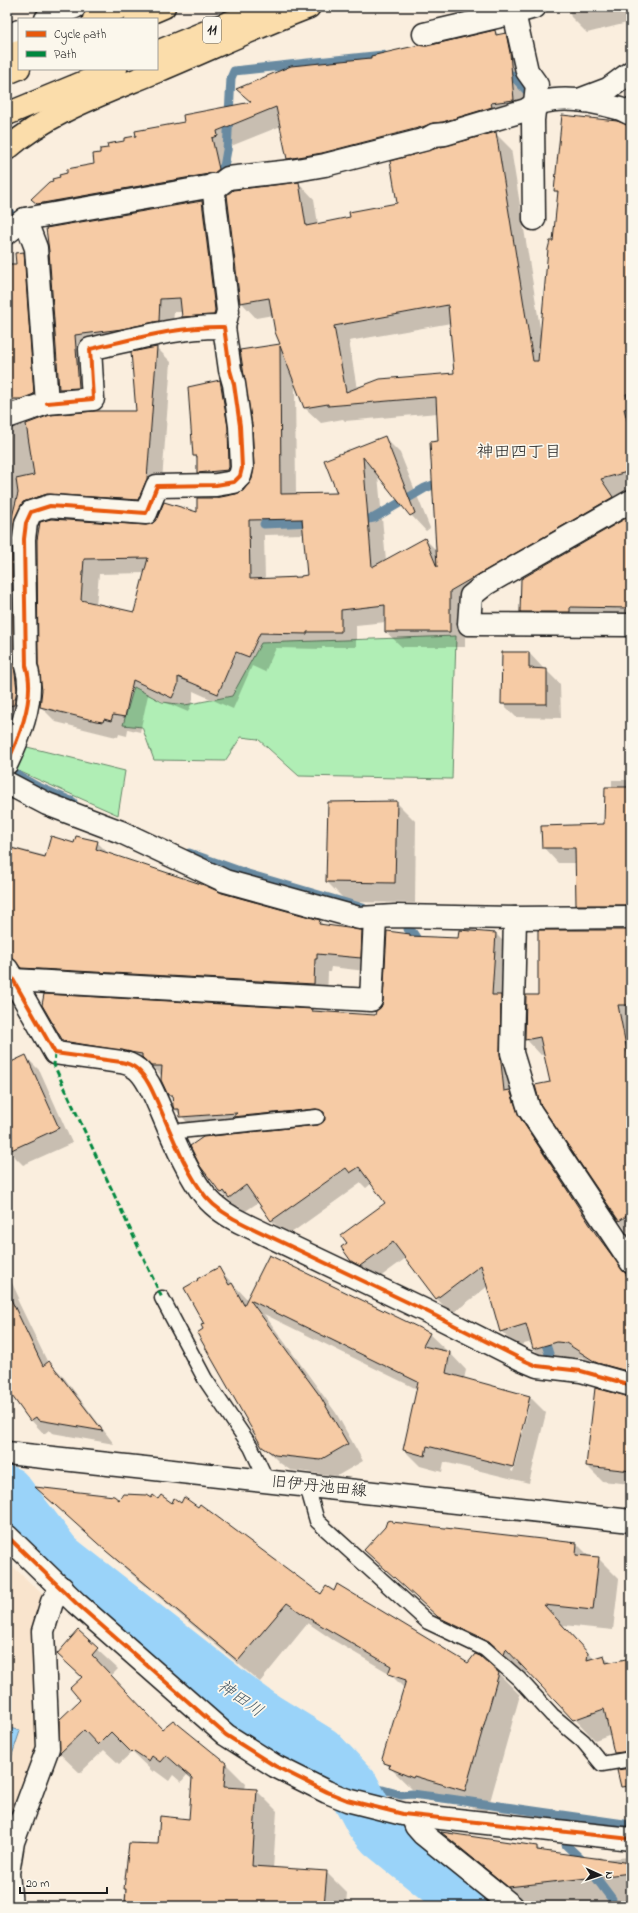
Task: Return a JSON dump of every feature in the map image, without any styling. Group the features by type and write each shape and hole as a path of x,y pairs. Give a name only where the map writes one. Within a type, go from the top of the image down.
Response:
{"highway":[{"path":"96,18 122,7"},
{"path":"138,18 164,7"},
{"name":"11","path":"158,52 267,7"},
{"path":"7,149 18,139 51,118 93,98 309,7"},
{"path":"7,56 18,51"},
{"path":"7,74 18,68"},
{"path":"7,114 114,70"}],"street":[{"path":"48,18 75,7"},
{"path":"424,34 536,7"},
{"path":"514,13 527,71 537,85 534,104 534,220"},
{"path":"7,36 18,30"},
{"path":"578,100 608,88 631,72"},
{"path":"7,232 25,219 219,185 228,178 291,171 332,163 427,139 434,135 446,134 526,110 534,104 544,101 578,100 618,108 631,114"},
{"path":"7,763 17,741 27,706 28,673 26,666 24,539 26,524 31,512 50,506 146,512 157,486 216,485 234,482 240,476 242,468 240,426 224,327 228,311 213,186"},
{"path":"25,219 36,248 47,403"},
{"path":"7,418 47,403 93,398 90,349 154,334 209,327 224,327"},
{"path":"631,501 486,584 471,596 469,624 631,625"},
{"path":"7,783 47,804 121,832 225,881 359,918 395,916 515,918 631,917"},
{"path":"10,975 371,1000 375,918"},
{"path":"515,918 512,1053 529,1109 631,1262"},
{"path":"10,975 55,1053 121,1062 138,1069 150,1087 170,1132 206,1197 233,1219 426,1310 537,1366 581,1372 631,1385"},
{"name":"旧伊丹池田線","path":"12,1449 307,1486 631,1521"},
{"path":"7,1536 76,1603 155,1675 226,1735 275,1766 327,1792 347,1800 412,1815 631,1839"},
{"path":"11,1906 8,1873 13,1842 48,1748 43,1631 52,1602 62,1588"},
{"path":"412,1815 416,1826 423,1834 512,1906"}],"lane":[{"path":"170,1132 317,1118"},
{"path":"162,1298 205,1379 251,1447 267,1481"},
{"path":"307,1486 318,1521 428,1622 484,1649 519,1679 552,1715 583,1741 602,1764 631,1759"}],"shaded area":[{"path":"7,1561 42,1594 34,1699 36,1751 7,1821"}],"green space":[{"path":"456,636 452,779 299,776 258,739 241,737 225,761 154,760 142,727 123,725 134,687 162,702 185,705 232,696 261,643"},
{"path":"23,746 125,771 118,815 14,769"}],"water":[{"path":"7,1727 20,1731 7,1770"}],"building":[{"path":"495,30 496,35 506,33 510,53 514,100 491,103 492,107 443,122 433,123 322,153 287,159 276,107 217,131 218,136 212,138 219,169 214,173 37,204 31,199 49,182 53,181 52,179 67,173 67,169 94,164 93,154 100,153 100,149 108,148 107,144 124,141 124,138 136,136 135,131 184,122 183,115 251,102 236,89 291,66 371,58 371,56 419,45 427,46"},
{"path":"562,115 617,121 631,126 631,393 626,394 630,408 624,409 631,434 631,471 601,479 613,497 450,591 450,632 385,632 385,605 341,610 341,632 307,632 307,634 260,633 249,657 236,652 218,694 178,677 178,685 172,698 133,680 125,717 113,715 111,721 104,719 103,722 40,707 42,690 38,665 37,540 40,522 51,519 146,525 153,523 157,518 164,502 197,512 197,498 216,498 236,494 243,491 252,479 254,467 252,425 240,350 280,344 275,332 269,298 240,303 227,195 233,190 299,182 306,226 350,217 349,212 397,203 390,161 496,132 533,361 538,361 548,249 550,241 553,241 558,191 554,191","holes":["448,305 454,373 380,379 346,392 334,326","280,346 304,408 328,404 328,406 436,397 438,441 430,442 437,567 425,538 372,567 363,457 410,516 415,513 385,436 324,460 337,493 281,494","302,519 307,575 301,577 250,579 249,520","148,558 134,612 81,600 84,559"]},
{"path":"202,201 215,310 214,315 182,317 180,298 160,299 159,321 122,329 75,335 79,388 59,389 46,228"},
{"path":"24,252 34,394 21,399 9,399 7,358 7,264 16,264 15,253"},
{"path":"157,347 147,479 138,500 47,494 23,502 15,518 12,539 14,666 17,690 14,705 7,706 7,537 18,493 16,479 34,475 26,424 50,415 95,411 136,411 131,352"},
{"path":"220,380 228,427 229,467 228,470 197,473 197,456 193,456 188,387"},
{"path":"628,517 631,522 631,608 570,607 570,612 520,612 521,579"},
{"path":"502,652 529,652 529,668 547,669 547,704 501,704"},
{"path":"605,787 631,787 631,905 576,905 575,848 542,848 541,826 604,824"},
{"path":"397,801 395,883 326,882 328,802"},
{"path":"51,836 74,843 76,836 98,841 96,849 204,885 222,893 320,920 319,924 362,930 361,958 317,954 317,959 315,959 314,984 21,968 7,952 7,847 45,857"},
{"path":"459,930 496,933 492,995 501,995 500,1053 504,1091 510,1090 519,1116 596,1234 631,1281 631,1372 597,1363 566,1343 557,1342 533,1349 526,1324 500,1332 481,1265 436,1299 393,1242 360,1266 351,1261 341,1247 347,1243 341,1235 385,1203 359,1167 350,1173 346,1168 271,1221 246,1185 229,1198 224,1191 222,1193 220,1192 200,1166 190,1146 203,1137 318,1125 325,1120 324,1112 316,1109 232,1117 237,1113 180,1117 179,1109 174,1109 172,1095 168,1095 161,1080 162,1066 151,1066 142,1057 142,1054 63,1041 42,1005 44,994 312,1009 312,1011 375,1015 376,1011 381,1007 383,1001 387,931 410,934 410,936 458,938"},
{"path":"538,930 631,930 631,1005 618,1005 631,1071 631,1213 619,1221 540,1104 535,1085 550,1082 540,1037 525,1040 526,995 538,995"},
{"path":"26,1055 59,1128 7,1152 7,1064"},
{"path":"269,1255 430,1333 423,1346 450,1352 446,1373 530,1396 513,1467 427,1446 425,1456 403,1450 418,1382 250,1300 320,1396 348,1444 320,1460 275,1455 262,1447 197,1333 203,1329 201,1325 204,1324 184,1288 219,1267 229,1285 232,1283 244,1305"},
{"path":"7,1291 43,1366 49,1361 103,1431 38,1420 36,1417 30,1421 7,1389"},
{"path":"595,1388 631,1397 631,1471 586,1466"},
{"path":"35,1487 114,1496 119,1500 123,1494 146,1495 151,1498 153,1495 158,1499 161,1495 172,1503 174,1498 181,1503 184,1497 198,1507 200,1504 321,1594 326,1586 334,1591 337,1584 468,1663 475,1654 480,1656 499,1673 465,1791 414,1776 413,1778 389,1768 390,1765 384,1763 382,1759 406,1680 388,1674 391,1666 310,1619 287,1603 238,1661 106,1551"},
{"path":"391,1520 392,1522 577,1543 576,1555 599,1557 593,1610 544,1605 588,1653 587,1660 604,1655 606,1663 631,1658 631,1751 614,1753 604,1709 573,1720 506,1649 504,1655 489,1641 438,1617 364,1550 385,1527 387,1521"},
{"path":"78,1630 98,1648 92,1655 162,1729 173,1720 226,1763 224,1787 257,1789 252,1866 327,1871 324,1906 147,1906 125,1904 126,1889 124,1889 129,1843 158,1844 160,1816 189,1819 192,1778 166,1755 160,1762 152,1756 149,1761 134,1751 132,1753 111,1732 98,1745 84,1730 59,1754 59,1720 80,1700 70,1688 82,1677 57,1654"},
{"path":"631,1768 631,1786 621,1787 617,1770"},
{"path":"441,1832 537,1846 537,1850 631,1863 631,1873 508,1887"}],"waterway":[{"path":"215,173 224,167 227,150 231,78 234,71 383,55"},
{"path":"501,75 512,75 527,91"},
{"path":"57,203 208,175"},
{"path":"356,521 374,518 425,488 433,485 444,486"},
{"path":"264,524 313,522"},
{"path":"13,773 36,786 73,802"},
{"path":"189,853 248,874 363,908"},
{"path":"408,929 413,933 422,947"},
{"path":"543,1335 551,1360"},
{"name":"神田川","path":"7,1492 57,1557 233,1695 265,1718 320,1752 353,1787 371,1821 382,1834 471,1906"},
{"path":"345,1777 361,1784 401,1795 412,1794 631,1825"},
{"path":"566,1845 585,1863 612,1899"}],"marked path":[{"path":"55,1053 54,1065 162,1298"}],"cycle path":[{"path":"7,763 17,741 28,703 29,678 26,666 24,539 26,523 31,512 50,506 146,513 157,486 216,485 234,482 240,476 242,468 240,426 224,327 207,327 173,331 90,349 93,399 47,403"},
{"path":"7,969 55,1053 123,1062 133,1066 141,1073 150,1087 192,1177 206,1197 224,1213 537,1366 581,1371 631,1385"},
{"path":"7,1536 76,1603 226,1735 275,1766 327,1792 347,1800 403,1814 631,1839"}],"district":[{"name":"神田四丁目","path":"519,452"}]}
